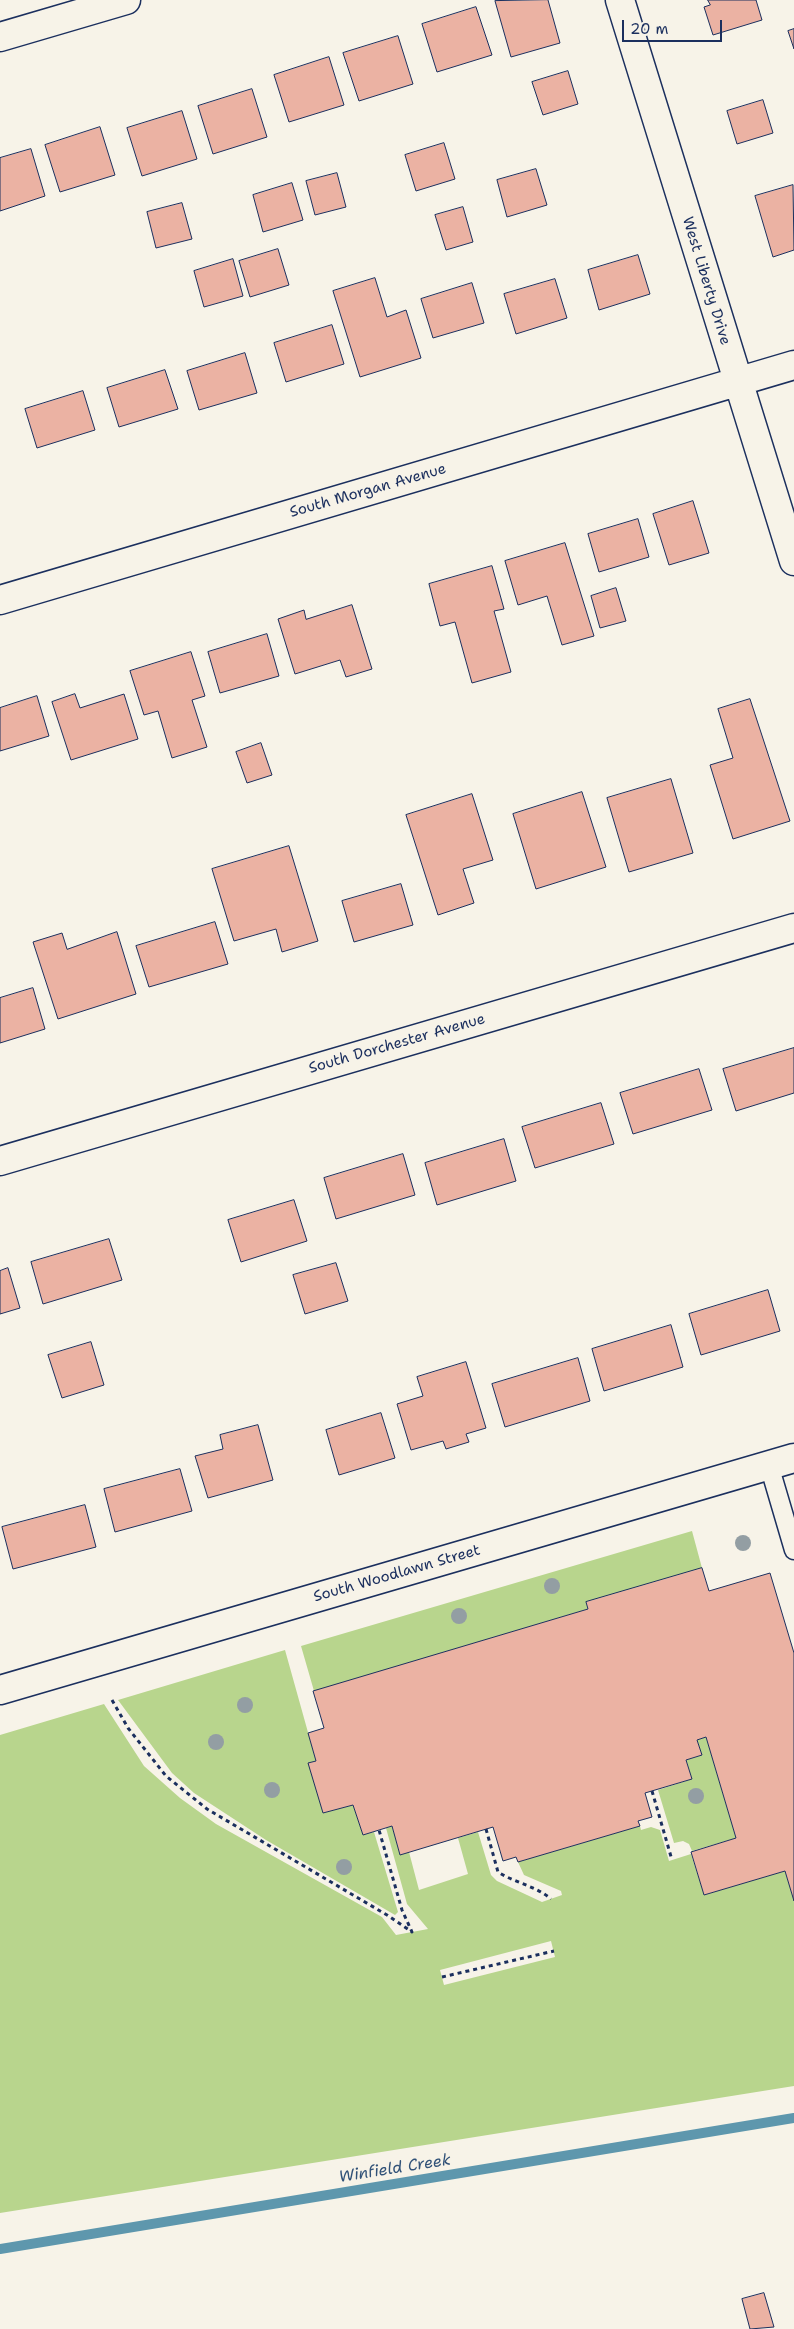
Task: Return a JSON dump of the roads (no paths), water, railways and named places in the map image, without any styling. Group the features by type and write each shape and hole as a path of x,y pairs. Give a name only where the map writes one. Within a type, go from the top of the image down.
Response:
{"street":[{"path":"0,37 126,0"},
{"name":"West Liberty Drive","path":"620,0 794,561"},
{"name":"South Morgan Avenue","path":"0,600 794,365"},
{"name":"South Dorchester Avenue","path":"0,1161 794,928"},
{"name":"South Woodlawn Street","path":"0,1690 782,1461"}],"lane":[{"path":"782,1461 794,1550"}],"waterway":[{"name":"Winfield Creek","path":"0,2249 794,2118"}]}
